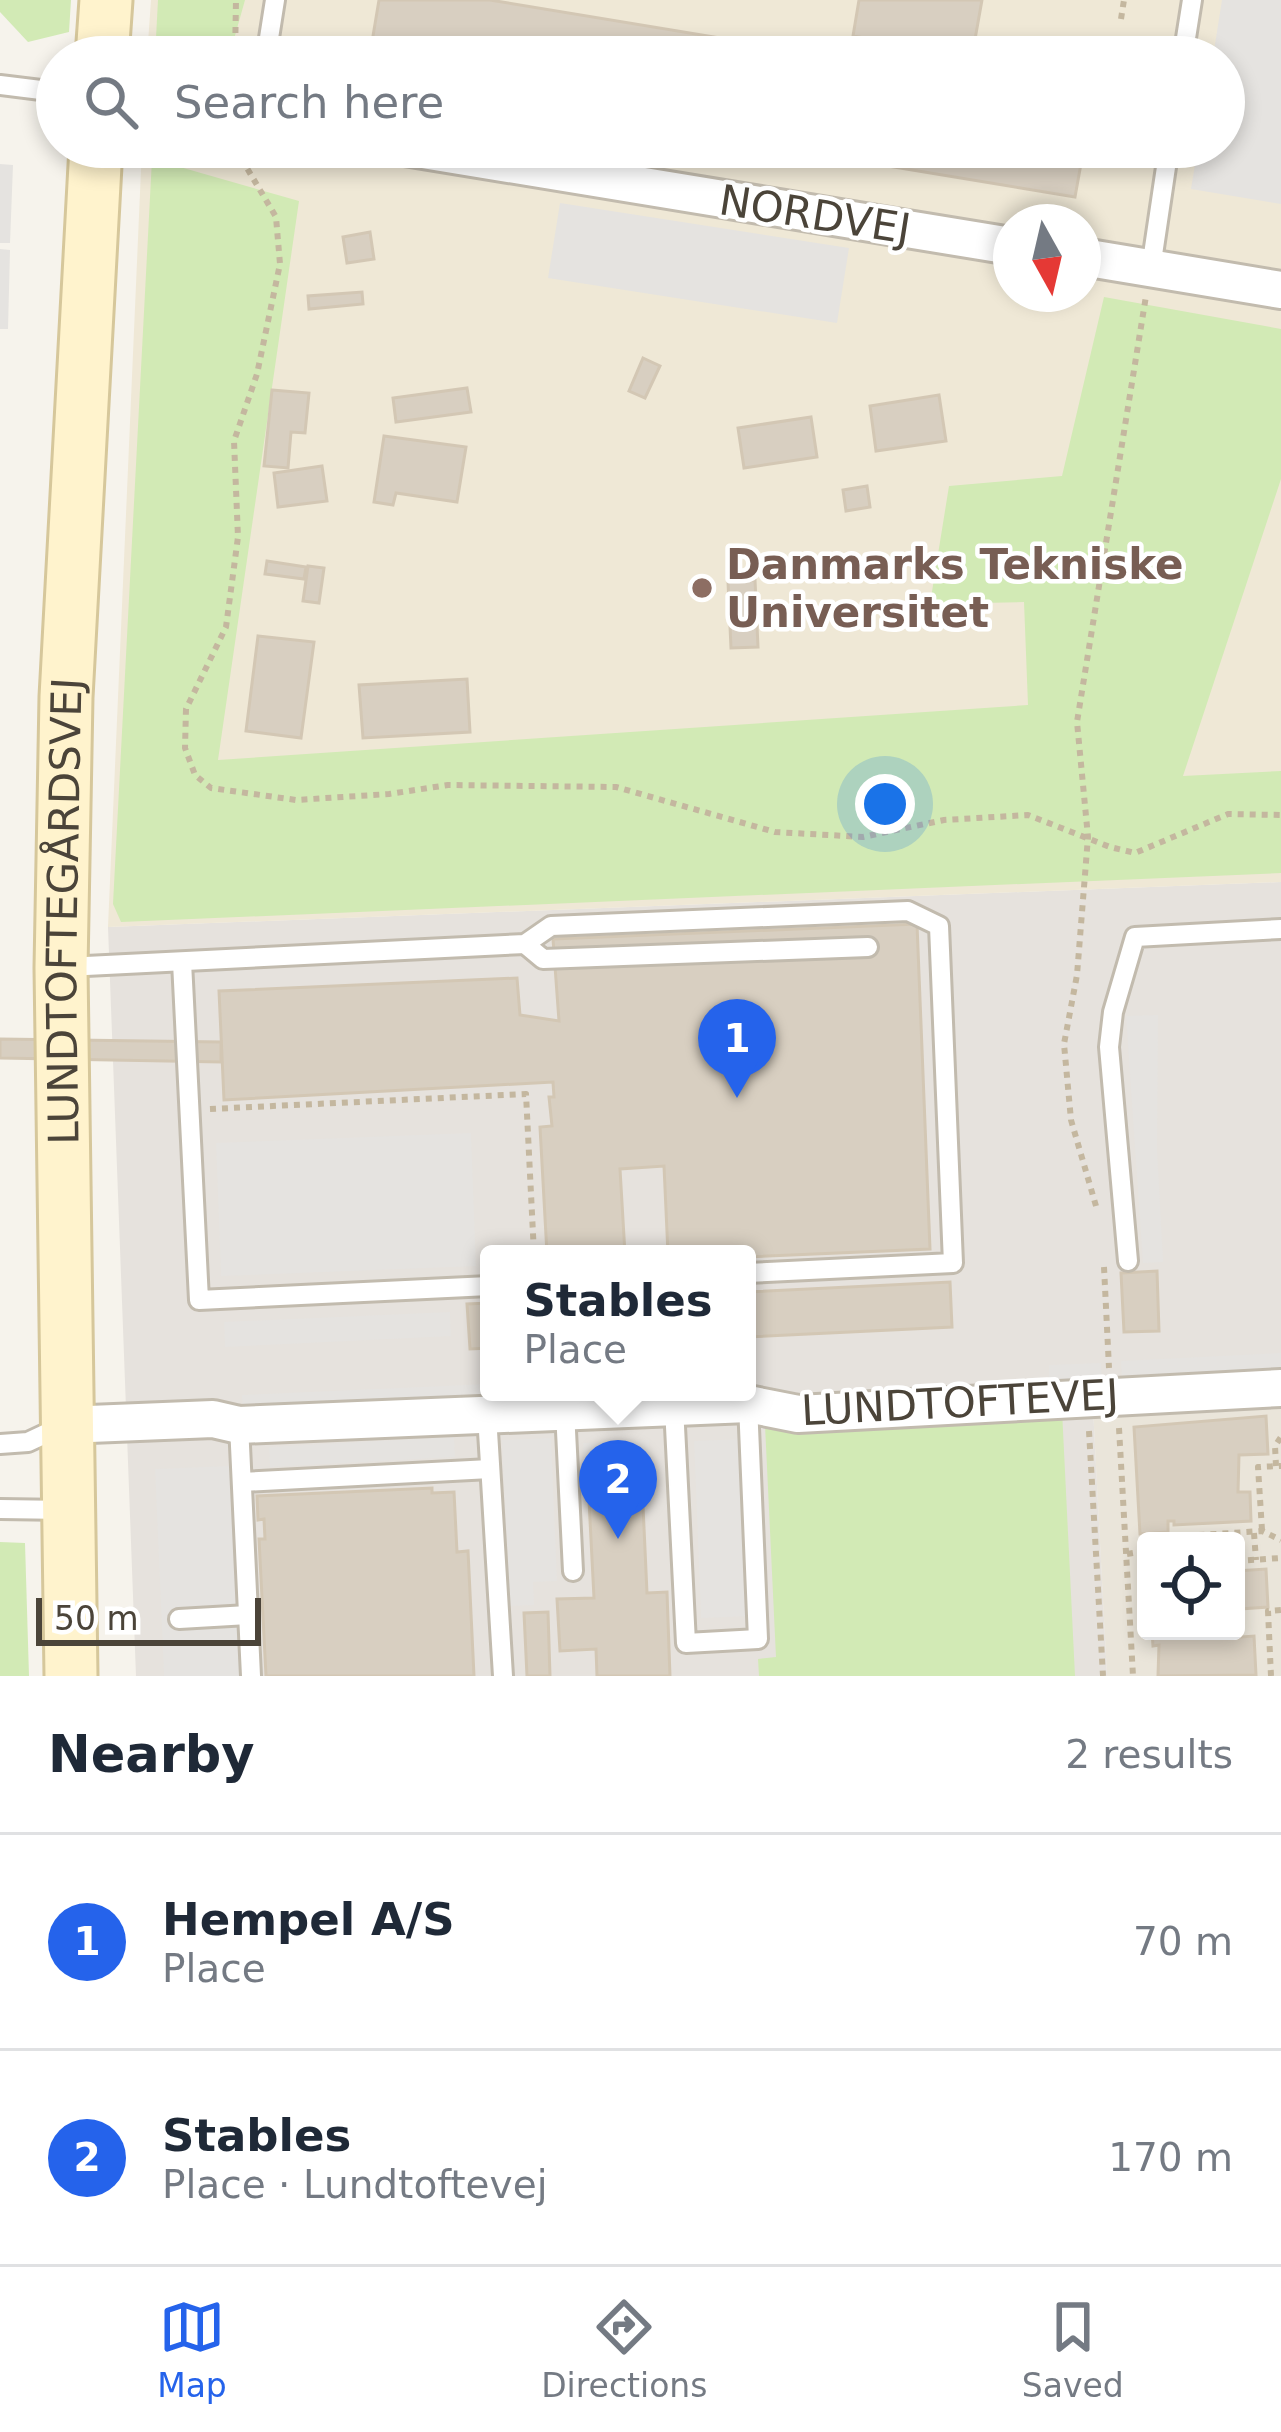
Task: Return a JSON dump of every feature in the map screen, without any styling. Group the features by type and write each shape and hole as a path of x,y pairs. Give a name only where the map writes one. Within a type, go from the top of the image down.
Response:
{"street":[{"path":"103,36 106,0"},
{"name":"LUNDTOFTEGÅRDSVEJ","path":"71,1676 61,968 66,698 95,168"},
{"name":"NORDVEJ","path":"534,168 993,243"},
{"path":"1101,260 1281,290"},
{"name":"LUNDTOFTEVEJ","path":"64,1425 213,1419 239,1425 748,1404 799,1414 1281,1388"}],"lane":[{"path":"269,36 275,0"},
{"path":"1186,36 1192,0"},
{"path":"0,85 36,89"},
{"path":"1151,268 1166,168"},
{"path":"61,968 525,944 551,926 908,911 939,926 953,1263 756,1273"},
{"path":"1128,1261 1109,1047 1113,1012 1135,937 1281,929"},
{"path":"525,944 543,959 868,947"},
{"path":"182,962 199,1300 480,1286"},
{"path":"674,1407 686,1643 758,1639 748,1404"},
{"path":"566,1411 572,1570"},
{"path":"487,1414 503,1676"},
{"path":"0,1444 28,1442 64,1425"},
{"path":"239,1425 251,1676"},
{"path":"242,1482 490,1469"},
{"path":"0,1509 67,1510"},
{"path":"179,1619 248,1615"}],"path":[{"path":"235,36 236,0"},
{"path":"1121,19 1124,0"},
{"path":"247,168 276,217 280,264 257,374 234,441 238,538 226,627 186,709 185,748 195,775 211,788 296,800 448,785 616,787 775,832 863,837 944,820 1028,815 1135,853 1228,814 1281,815"},
{"path":"1097,1210 1071,1120 1064,1044 1077,975 1088,837 1077,722 1151,268"},
{"path":"188,1110 526,1094 534,1245"},
{"path":"1102,1248 1103,1676"},
{"path":"1099,1397 1118,1419 1133,1676"},
{"path":"1256,1560 1258,1467 1278,1466 1275,1446 1281,1438"},
{"path":"1196,1524 1196,1532"},
{"path":"1245,1533 1281,1540 1281,1557 1245,1561"},
{"path":"1126,1554 1137,1553"},
{"path":"1271,1676 1268,1611 1281,1610"}],"shaded area":[{"name":"Danmarks Tekniske Universitet","path":"151,0 1281,0 1281,882 108,927 141,168 1245,168 1245,36 148,36"},
{"path":"1222,0 1281,0 1281,204 1191,189 1194,168 1245,168 1245,36 1216,36"},
{"path":"0,164 13,165 10,243 0,243"},
{"path":"560,203 849,248 837,323 548,278"},
{"path":"0,249 10,250 8,329 0,329"},
{"path":"1281,882 1281,1399 1093,1408 1107,1676 136,1676 108,927"},
{"path":"1158,1015 1157,1150 1163,1262 1143,1263 1126,1016"},
{"path":"471,1133 476,1266 221,1276 216,1143"},
{"path":"450,1312 451,1336 225,1347 224,1322"},
{"path":"1281,1353 1281,1375 1122,1383 1121,1361"},
{"path":"1101,1363 1102,1383 1049,1386 1049,1365"},
{"path":"480,1384 480,1401 525,1401 243,1414 242,1395"},
{"path":"1281,1399 1281,1676 1107,1676 1093,1408"},
{"path":"454,1437 455,1457 270,1467 269,1447"},
{"path":"551,1438 557,1581 533,1582 534,1605 510,1606 502,1440"},
{"path":"745,1439 751,1616 701,1618 694,1441"},
{"path":"649,1440 650,1463 584,1465 583,1443"},
{"path":"230,1466 240,1676 164,1676 155,1469"}],"green space":[{"path":"0,0 71,0 69,32 36,36 28,42 0,12"},
{"path":"158,0 245,0 235,36 156,36"},
{"path":"152,168 184,168 299,201 218,760 1028,705 1024,602 930,604 949,486 1062,476 1104,297 1281,329 1281,479 1183,776 1281,771 1281,873 121,922 113,904"},
{"path":"1062,1410 1075,1676 759,1676 758,1659 776,1657 765,1425"},
{"path":"0,1542 25,1543 29,1676 0,1676"}],"building":[{"path":"379,0 490,0 708,36 373,36"},
{"path":"859,0 982,0 976,36 853,36"},
{"path":"900,168 1080,168 1075,197"},
{"path":"370,232 374,259 347,263 343,237"},
{"path":"362,292 363,304 309,309 308,296"},
{"path":"643,358 660,366 645,398 629,391"},
{"path":"467,388 471,412 396,422 393,398"},
{"path":"272,390 309,393 305,433 291,432 288,468 264,466"},
{"path":"939,395 946,441 876,451 870,406"},
{"path":"811,417 817,457 744,468 738,428"},
{"path":"384,436 466,447 457,502 396,493 393,505 374,502"},
{"path":"322,466 327,501 278,507 274,473"},
{"path":"867,486 870,507 846,511 843,490"},
{"path":"267,561 306,567 304,579 265,574"},
{"path":"308,566 324,568 319,603 303,601"},
{"path":"755,580 758,647 731,648 728,582"},
{"path":"258,636 314,642 301,738 246,731"},
{"path":"467,679 470,732 363,738 359,685"},
{"path":"917,924 930,1249 756,1257 756,1245 668,1245 664,1166 620,1169 624,1245 547,1245 540,1127 552,1126 549,1097 554,1097 553,1082 224,1100 219,991 517,978 520,1015 559,1021 553,939"},
{"path":"0,1039 221,1042 221,1062 0,1058"},
{"path":"1157,1271 1159,1331 1124,1332 1121,1273"},
{"path":"950,1282 952,1327 756,1337 756,1292"},
{"path":"480,1303 480,1348 470,1349 467,1304"},
{"path":"1266,1416 1268,1454 1239,1455 1238,1492 1250,1492 1251,1521 1174,1525 1168,1521 1168,1532 1140,1532 1134,1427"},
{"path":"588,1481 603,1481 603,1486 642,1484 647,1593 667,1592 670,1676 597,1676 596,1649 560,1651 557,1599 594,1598"},
{"path":"432,1488 432,1493 454,1492 457,1552 468,1551 474,1676 266,1676 259,1539 265,1539 264,1519 258,1520 257,1496"},
{"path":"1266,1569 1268,1607 1245,1609 1245,1570"},
{"path":"548,1612 550,1676 527,1676 524,1613"},
{"path":"1254,1636 1256,1675 1158,1676 1159,1645 1153,1646 1153,1640 1245,1640"}],"place":[{"name":"Danmarks Tekniske Universitet","path":"702,588"},
{"name":"Hempel A/S","path":"737,1098"},
{"name":"Stables","path":"618,1539"}]}
